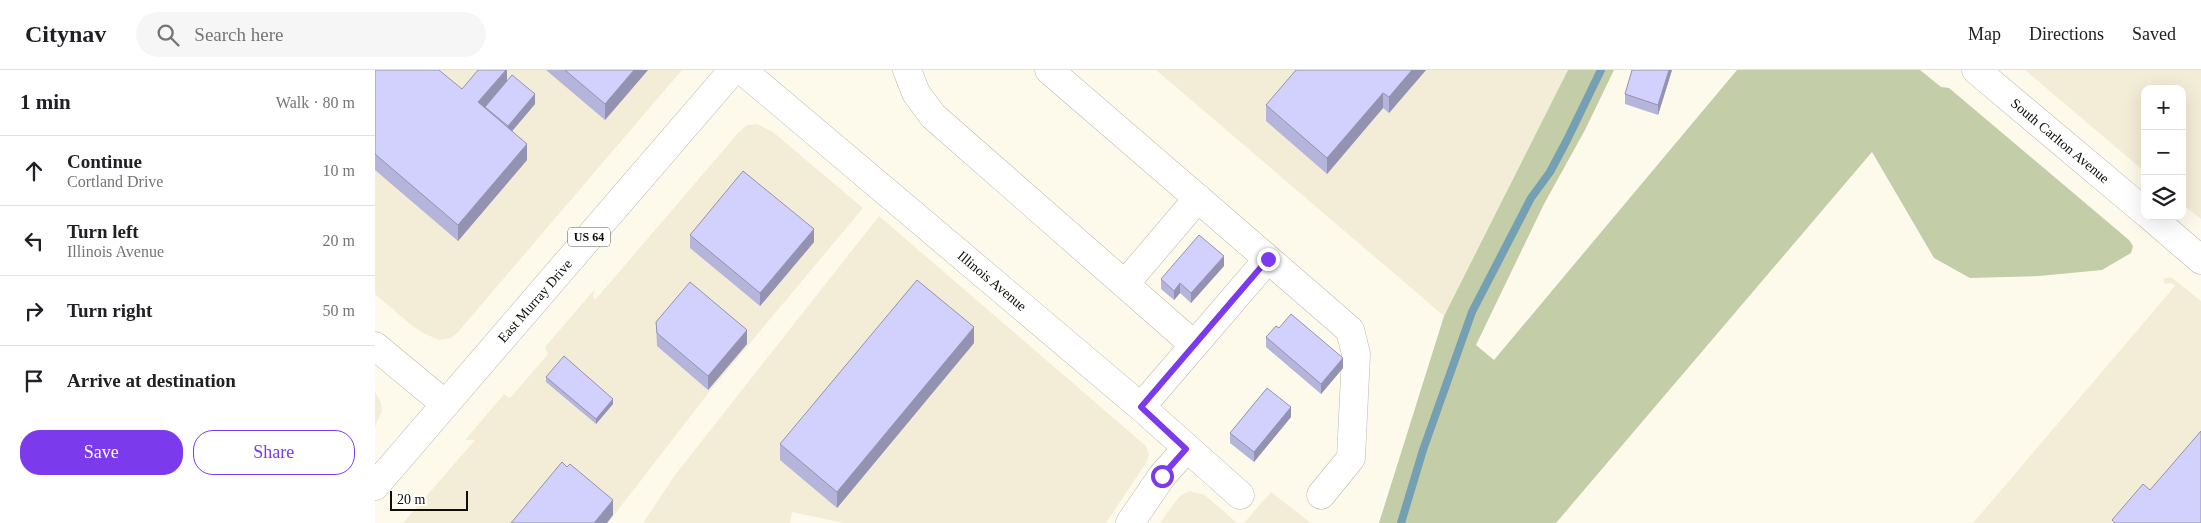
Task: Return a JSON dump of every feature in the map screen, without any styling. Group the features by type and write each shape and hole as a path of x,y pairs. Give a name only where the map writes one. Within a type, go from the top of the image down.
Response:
{"main road":[{"name":"East Murray Drive","path":"375,486 733,70"},
{"name":"Illinois Avenue","path":"742,70 1141,407 1240,495"},
{"path":"907,70 916,93 933,116 1193,344"},
{"path":"1049,70 1350,330 1356,354 1351,458 1321,495"},
{"name":"South Carlton Avenue","path":"1976,70 2141,209"},
{"path":"1125,284 1198,198"},
{"path":"2155,220 2201,260"},
{"path":"1141,407 1193,344 1268,259"},
{"path":"375,346 445,404"},
{"path":"1130,523 1162,476 1186,449"}],"shaded area":[{"path":"375,70 682,70 458,332 451,338 439,340 423,333 410,324 375,294"},
{"path":"1156,70 1568,70 1444,316"},
{"path":"2025,70 2201,70 2201,219 2186,207 2186,85 2141,85 2141,169"},
{"path":"757,124 773,132 863,208 710,391 608,523 403,523 475,440 465,440 504,394 510,398 548,354 545,347 595,289 593,296 595,300 738,133 747,125"},
{"path":"879,216 1146,446 1149,455 1146,463 1106,523 844,523 792,512 790,523 643,523 675,475"},
{"path":"2171,277 2201,301 2201,523 1973,523 2175,286 2171,283 2165,284 2163,279"},
{"path":"375,392 381,403 382,411 375,427"},
{"path":"1190,491 1205,495 1237,523 1160,523 1181,495"},
{"path":"1271,492 1311,523 1244,523"}],"green space":[{"path":"1568,70 1614,70 1585,130 1544,204 1476,345 1494,360 1737,70 1920,70 1941,87 1949,88 2129,240 2133,246 2131,253 2102,270 2039,276 1970,278 1934,258 1872,152 1556,523 1379,523 1444,316"}],"building":[{"path":"375,70 439,70 462,89 478,70 506,70 478,102 527,144 458,225 375,154"},
{"path":"565,70 634,70 605,104"},
{"path":"1296,70 1412,70 1389,97 1383,93 1327,158 1266,105"},
{"path":"1632,70 1669,70 1658,105 1625,94"},
{"path":"512,75 535,94 508,126 485,107"},
{"path":"743,171 814,229 760,293 690,235"},
{"path":"1199,235 1224,256 1191,293 1180,283 1174,291 1161,279"},
{"path":"917,280 974,327 837,492 780,444"},
{"path":"690,282 747,330 708,376 657,333 656,322"},
{"path":"1291,314 1343,358 1321,384 1266,337 1276,326 1279,328"},
{"path":"564,356 613,399 596,419 546,377"},
{"path":"1267,388 1291,407 1254,452 1230,433"},
{"path":"2201,431 2201,523 2115,523 2112,520 2143,484 2150,490"},
{"path":"562,462 567,467 570,464 613,500 594,523 511,523"}],"waterway":[{"path":"1401,523 1423,450 1472,312 1531,198 1550,172 1601,70"}],"route":[{"path":"1162,476 1186,449 1141,407 1193,344 1268,259"}]}
